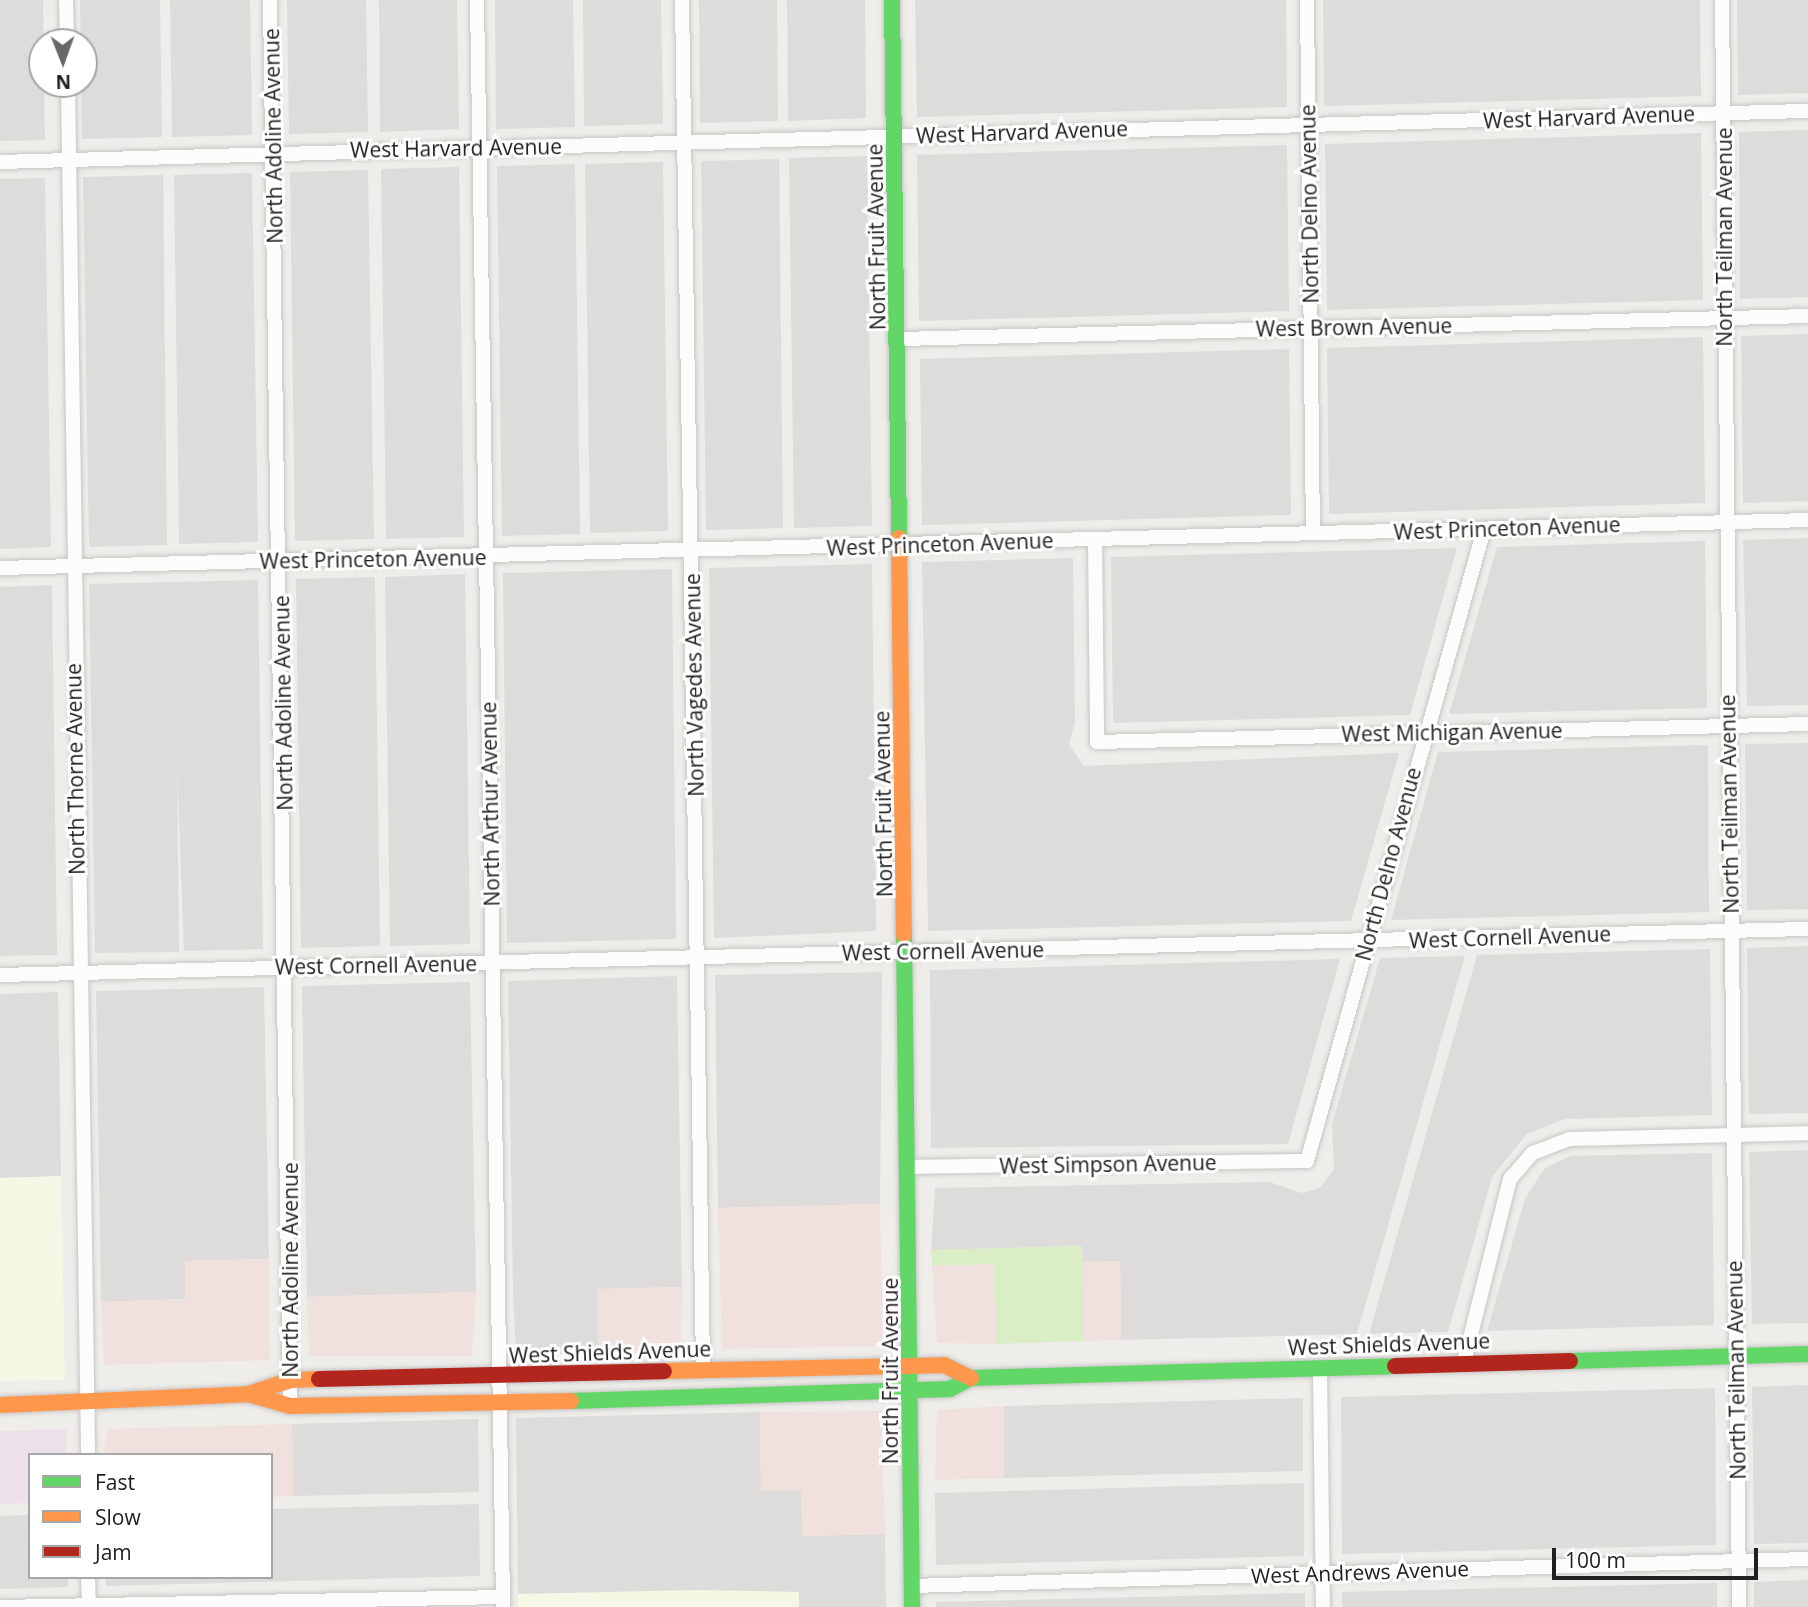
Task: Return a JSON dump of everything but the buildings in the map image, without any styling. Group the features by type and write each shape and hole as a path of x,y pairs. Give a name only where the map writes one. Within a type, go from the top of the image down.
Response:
{"main road":[{"name":"North Fruit Avenue","path":"892,0 900,338 910,1167 912,1607"},
{"name":"West Shields Avenue","path":"248,1394 290,1406 600,1400 950,1389 971,1378 1808,1354"},
{"name":"West Shields Avenue","path":"0,1405 88,1404 248,1394 291,1380 911,1366 951,1366 971,1378"},
{"path":"600,1400 628,1389 692,1382 703,1369"}],"street":[{"path":"66,0 67,28"},
{"name":"North Adoline Avenue","path":"270,0 287,967 290,1406"},
{"name":"North Arthur Avenue","path":"477,0 503,1602"},
{"name":"North Vagedes Avenue","path":"682,0 699,957 703,1369"},
{"name":"North Delno Avenue","path":"1307,0 1314,533"},
{"name":"North Teilman Avenue","path":"1722,0 1730,931 1740,1607"},
{"name":"North Thorne Avenue","path":"68,98 72,567 88,1453"},
{"name":"West Harvard Avenue","path":"0,162 274,152 1808,111"},
{"name":"West Brown Avenue","path":"900,338 1808,316"},
{"name":"West Princeton Avenue","path":"0,568 1808,520"},
{"name":"North Delno Avenue","path":"1307,1161 1424,733 1484,529"},
{"name":"West Michigan Avenue","path":"1095,539 1097,742 1808,724"},
{"name":"West Cornell Avenue","path":"0,975 1808,929"},
{"path":"1464,1362 1510,1179 1533,1153 1569,1139 1808,1133"},
{"name":"West Simpson Avenue","path":"910,1167 1307,1161"},
{"path":"1320,1368 1323,1607"},
{"name":"West Andrews Avenue","path":"912,1586 1808,1559"},
{"path":"88,1579 89,1606"},
{"path":"0,1606 503,1602"}],"shaded area":[{"path":"0,0 43,0 43,28 28,28 28,98 44,98 45,140 0,141"},
{"path":"80,0 160,0 162,137 82,139 81,98 98,98 98,28 80,28"},
{"path":"170,0 250,0 252,135 172,137"},
{"path":"287,0 366,0 368,132 289,134"},
{"path":"379,0 457,0 459,129 380,132"},
{"path":"495,0 573,0 575,127 496,129"},
{"path":"583,0 661,0 663,124 584,126"},
{"path":"699,0 777,0 778,121 700,123"},
{"path":"787,0 865,0 866,118 788,121"},
{"path":"915,0 1286,0 1287,107 917,117"},
{"path":"1323,0 1700,0 1701,96 1324,106"},
{"path":"1737,0 1808,0 1808,93 1738,95"},
{"path":"1808,130 1808,297 1740,299 1739,132"},
{"path":"1701,133 1703,300 1327,310 1325,144"},
{"path":"1287,145 1289,311 919,321 917,155"},
{"path":"867,156 872,526 794,528 789,158"},
{"path":"779,159 783,528 706,530 701,161"},
{"path":"663,162 668,531 590,533 585,164"},
{"path":"575,164 580,534 502,536 497,166"},
{"path":"459,167 464,537 386,539 381,169"},
{"path":"368,170 374,539 295,541 290,172"},
{"path":"252,173 258,542 179,544 174,175"},
{"path":"163,175 167,545 89,547 83,177"},
{"path":"45,178 51,547 0,549 0,179"},
{"path":"1808,334 1808,501 1743,503 1741,336"},
{"path":"1703,337 1705,503 1329,514 1327,348"},
{"path":"1289,349 1291,515 922,525 920,359"},
{"path":"1808,538 1808,705 1747,706 1743,540"},
{"path":"1705,541 1707,708 1449,714 1497,547"},
{"path":"1457,548 1410,715 1113,723 1111,557"},
{"path":"1073,558 1075,722 1069,745 1084,766 1399,753 1351,921 928,931 922,562"},
{"path":"872,564 876,931 714,938 709,568"},
{"path":"672,569 676,939 507,943 503,573"},
{"path":"465,574 470,944 390,946 385,577"},
{"path":"375,577 380,946 301,948 296,579"},
{"path":"258,580 263,949 184,951 177,766 179,952 95,953 89,584"},
{"path":"52,585 57,955 0,956 0,587"},
{"path":"1808,743 1808,909 1747,910 1745,744"},
{"path":"1708,745 1709,912 1391,920 1438,752"},
{"path":"1808,946 1808,1113 1749,1114 1747,948"},
{"path":"1710,949 1712,1115 1565,1119 1527,1134 1492,1177 1448,1332 1369,1334 1477,955"},
{"path":"1465,956 1357,1334 1121,1340 1120,1261 1082,1262 1081,1246 931,1250 935,1188 1269,1182 1302,1193 1320,1188 1334,1169 1332,1124 1380,958"},
{"path":"1340,959 1288,1144 931,1148 930,970"},
{"path":"882,972 880,1204 718,1208 715,975"},
{"path":"677,976 682,1287 513,1291 508,981"},
{"path":"470,982 476,1292 307,1297 302,986"},
{"path":"264,987 269,1259 185,1261 185,1299 101,1302 96,991"},
{"path":"58,992 61,1176 0,1178 0,994"},
{"path":"1808,1150 1808,1323 1752,1324 1749,1152"},
{"path":"1712,1153 1714,1325 1487,1331 1525,1198 1545,1168 1571,1156"},
{"path":"61,1176 65,1380 0,1381 0,1178"},
{"path":"880,1204 883,1346 722,1349 718,1208"},
{"path":"269,1259 270,1360 104,1365 101,1302 185,1299 185,1261"},
{"path":"1120,1261 1121,1340 1084,1341 1082,1262"},
{"path":"994,1264 996,1344 937,1343 932,1266"},
{"path":"682,1287 681,1350 599,1353 597,1289"},
{"path":"597,1289 599,1353 516,1354 513,1291"},
{"path":"476,1292 472,1356 309,1356 307,1297"},
{"path":"1808,1385 1808,1543 1754,1544 1752,1387"},
{"path":"1715,1388 1716,1545 1342,1554 1341,1397"},
{"path":"1303,1398 1303,1471 1004,1478 1004,1406"},
{"path":"1004,1406 1004,1478 935,1480 937,1410"},
{"path":"881,1411 885,1534 802,1536 801,1490 761,1491 760,1412"},
{"path":"760,1412 761,1490 802,1490 802,1536 885,1534 886,1607 799,1607 799,1592 518,1594 516,1418"},
{"path":"478,1419 479,1492 293,1496 292,1424"},
{"path":"292,1424 293,1496 273,1497 273,1453 104,1453 107,1429"},
{"path":"66,1429 67,1453 28,1453 28,1503 0,1504 0,1431"},
{"path":"1304,1483 1304,1556 936,1565 935,1493"},
{"path":"479,1504 480,1576 106,1586 106,1579 273,1579 273,1509"},
{"path":"28,1515 28,1579 68,1579 68,1587 0,1589 0,1516"},
{"path":"1808,1580 1808,1607 1754,1607 1754,1582"},
{"path":"1717,1583 1717,1607 1342,1607 1342,1592"},
{"path":"697,1590 799,1592 799,1607 518,1607 518,1594"},
{"path":"1305,1593 1305,1607 936,1607 936,1602"}],"green space":[{"path":"1082,1246 1084,1341 996,1344 994,1264 932,1266 931,1250"}],"traffic: fast":[{"path":"892,0 899,538"},
{"path":"904,935 912,1607"},
{"path":"1570,1361 1808,1354"},
{"path":"571,1401 950,1389 971,1378 1395,1366"}],"traffic: slow":[{"path":"899,538 904,935"},
{"path":"664,1371 944,1365 971,1378"},
{"path":"0,1405 248,1394 291,1380 319,1379"},
{"path":"248,1394 290,1406 571,1401"}],"traffic: jam":[{"path":"1395,1366 1570,1361"},
{"path":"319,1379 664,1371"}]}
